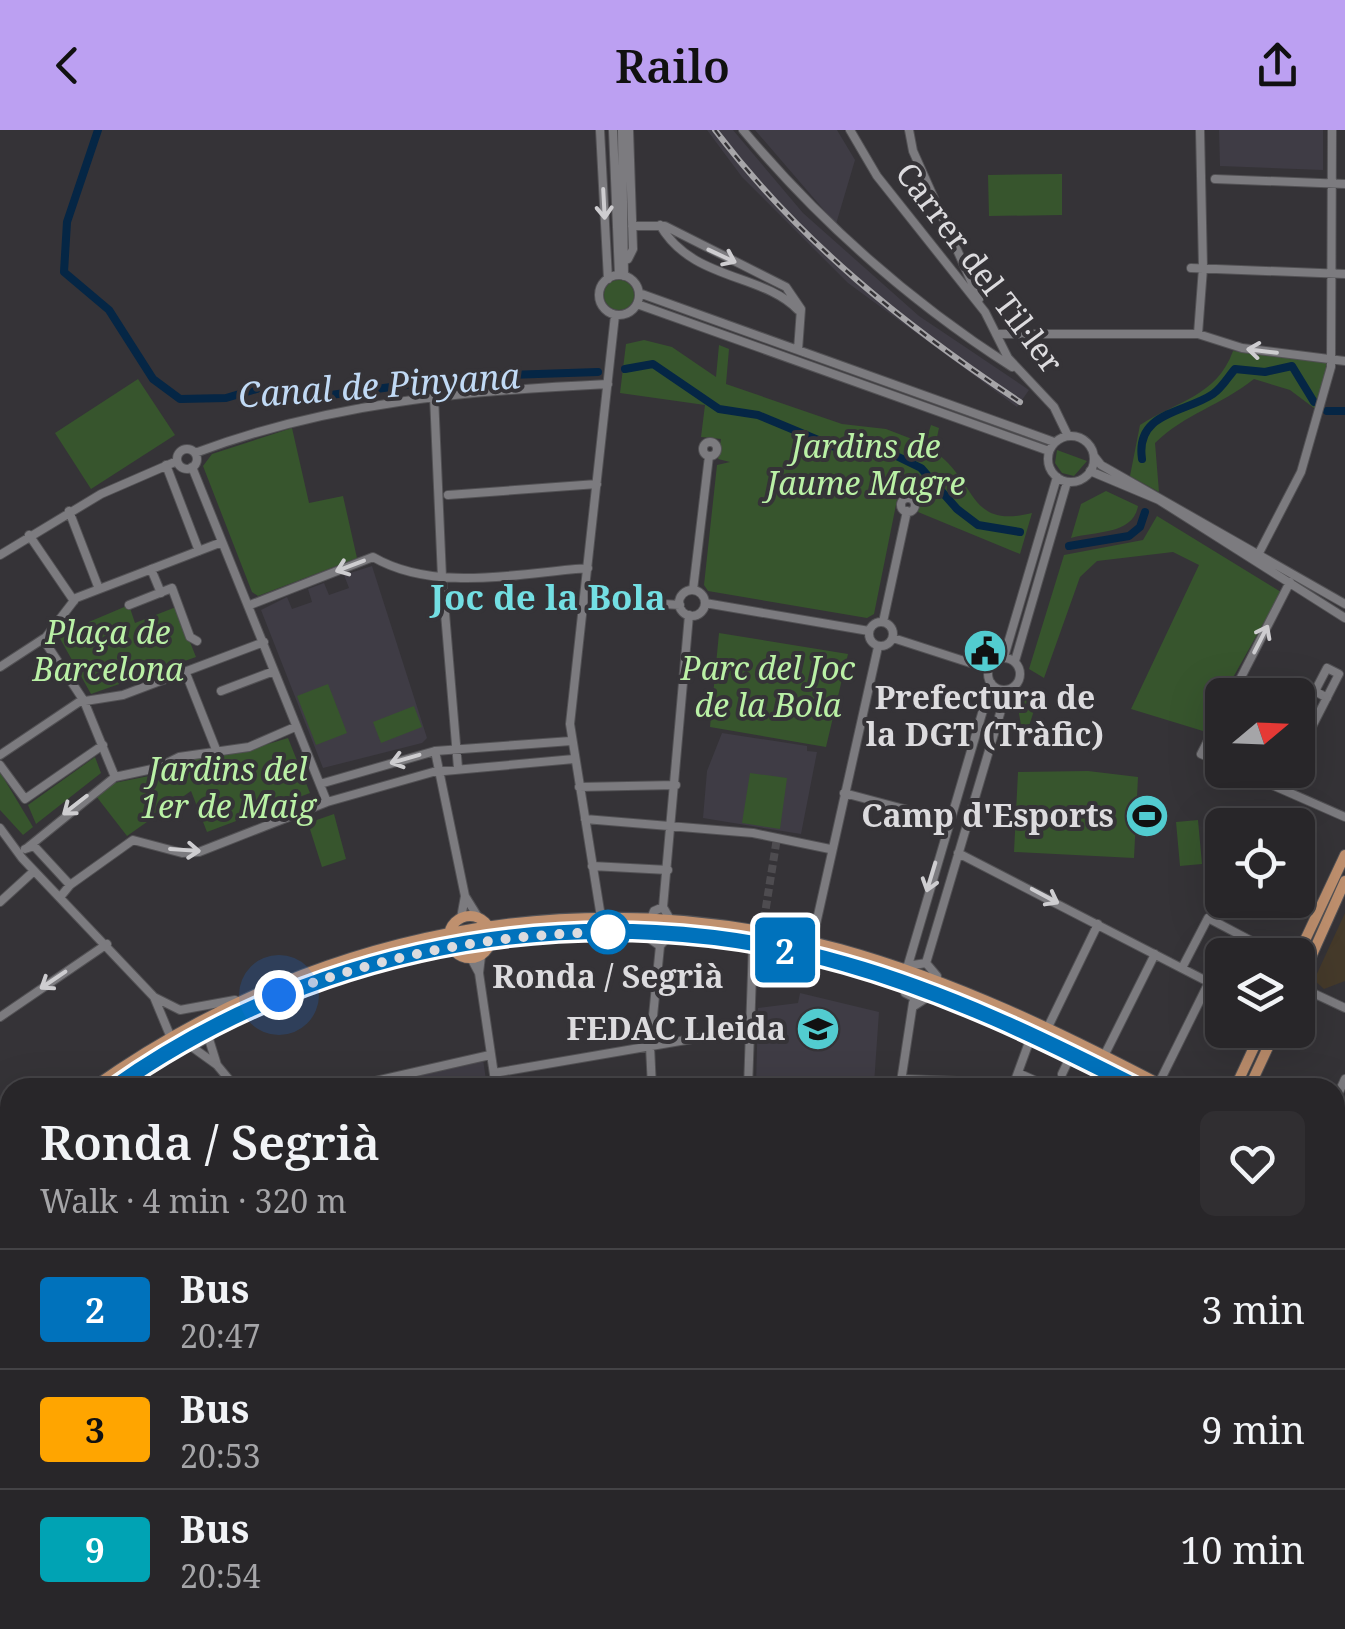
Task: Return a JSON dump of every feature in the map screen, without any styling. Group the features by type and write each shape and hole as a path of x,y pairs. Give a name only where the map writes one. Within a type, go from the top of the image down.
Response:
{"main road":[{"path":"1306,938 1345,855"},
{"path":"1315,948 1344,884"},
{"path":"478,917 488,926 492,938 476,957 460,956 451,946 450,932 461,918 478,917"},
{"path":"206,1026 235,1000 318,966 450,932 601,917 674,922 812,942 903,972 1072,1053 1112,1078"},
{"path":"107,1078 169,1035 206,1026 316,981 408,953 492,938 574,932 673,935 903,972"},
{"path":"936,988 1048,1027 1150,1078"},
{"path":"124,1078 169,1035"},
{"path":"1240,1078 1254,1048"},
{"path":"1254,1078 1268,1048"}],"street":[{"path":"600,130 608,279 599,296 604,308 614,314 628,314 637,304 639,293 634,282 622,275 608,279"},
{"path":"613,130 622,275"},
{"path":"622,275 633,249 626,130"},
{"path":"626,130 626,263"},
{"path":"743,130 794,190 873,266 976,344 1024,374"},
{"name":"Carrer del Til·ler","path":"850,130 877,176 987,316 1002,348 1054,408 1068,436"},
{"path":"909,130 912,151 987,316 1026,335"},
{"path":"1198,334 1202,268 1200,130"},
{"path":"1260,552 1301,472 1320,416 1332,359 1332,130"},
{"path":"1215,180 1345,184"},
{"path":"632,226 660,225 780,283 793,294 802,316 798,350"},
{"path":"660,225 676,246 698,262 792,304 802,316"},
{"path":"1191,268 1345,274"},
{"path":"639,293 1052,447"},
{"path":"637,304 1052,447"},
{"path":"601,917 571,740 614,314"},
{"path":"976,344 988,340 995,332 1198,334 1242,348 1345,361"},
{"path":"1002,348 1008,338 1026,335"},
{"path":"0,555 70,511 177,461 182,450 196,453 296,418 434,396 608,384"},
{"path":"592,385 606,404"},
{"path":"434,396 442,577 458,768"},
{"path":"1094,456 1090,470 1081,480 1068,482 1056,477 1048,465 1052,447 1068,436 1088,443 1101,465 1260,552 1345,604"},
{"path":"196,453 192,467 327,802"},
{"path":"709,456 694,590 705,603 869,631 883,622 908,511"},
{"path":"177,461 182,468 192,467"},
{"path":"166,465 199,550"},
{"path":"1090,470 1159,500 1345,618"},
{"path":"989,668 1004,658 1056,477"},
{"path":"926,963 1007,690 1020,680 1015,661 1068,482"},
{"path":"448,494 598,484"},
{"path":"70,511 99,589"},
{"path":"29,536 74,601"},
{"path":"0,667 43,639 61,622 74,601 222,542"},
{"path":"250,605 373,557 406,574 442,577 588,568"},
{"path":"152,569 161,593"},
{"path":"1241,678 1290,582"},
{"path":"129,605 172,588 190,637 197,641"},
{"path":"680,605 683,594 694,590"},
{"path":"584,599 680,605 689,615 664,907 674,922 673,935 660,946 650,1046 652,1078"},
{"path":"689,615 700,613 705,603"},
{"path":"883,622 892,629 892,638"},
{"path":"869,631 870,641 878,646"},
{"path":"812,942 878,646 892,638 989,668"},
{"path":"43,639 84,701 115,777"},
{"path":"0,755 84,701 123,694 264,642"},
{"path":"1004,658 1015,661"},
{"path":"902,1078 915,1001 903,972 991,683 989,668"},
{"path":"185,671 218,752"},
{"path":"221,691 274,671"},
{"path":"991,683 1007,690"},
{"path":"1315,721 1327,698"},
{"path":"24,850 115,777 158,768 179,757 248,747 295,726"},
{"path":"320,784 435,751 571,740"},
{"path":"0,765 25,800 103,745"},
{"path":"435,751 465,896 478,917"},
{"path":"66,891 133,840 182,852 199,852 327,802 439,771 574,759"},
{"path":"579,787 676,785"},
{"path":"1280,788 1345,816"},
{"path":"844,793 949,821"},
{"path":"585,818 754,833 830,849"},
{"path":"0,828 24,850 34,871 66,891"},
{"path":"24,850 34,846 80,915 154,996 169,1035 217,1065 228,1078"},
{"path":"958,852 1205,980"},
{"path":"592,866 668,870"},
{"path":"0,902 34,871"},
{"path":"461,918 465,896"},
{"path":"660,946 648,933 649,920 664,907"},
{"path":"1182,968 1208,918 1246,938"},
{"path":"1048,1027 1098,924"},
{"path":"0,1016 107,944"},
{"path":"748,1078 753,945"},
{"path":"1105,1054 1154,954"},
{"path":"476,957 495,1078"},
{"path":"903,972 926,963"},
{"path":"915,1001 936,988 935,971 926,963"},
{"path":"1166,1078 1205,991"},
{"path":"1315,994 1345,1008"},
{"path":"154,996 183,1009 206,1026 217,1065"},
{"path":"183,1009 235,1000"},
{"path":"169,1035 183,1009"},
{"path":"192,1047 206,1026"},
{"path":"494,1073 750,1029"},
{"path":"1017,1078 1032,1034"},
{"path":"1062,1074 1072,1053"},
{"path":"389,1078 490,1055"},
{"path":"1018,1074 1028,1078"}],"shaded area":[{"path":"707,130 733,130 803,213 919,316 1029,390 1017,407 848,283 742,177"},
{"path":"755,130 837,130 855,160 836,224"},
{"path":"1219,130 1323,130 1323,170 1220,166"},
{"path":"372,566 427,738 422,743 323,768 261,610 287,597 292,609 312,602 308,589 324,583 329,595 349,588 344,575"},
{"path":"722,733 807,746 807,751 817,752 801,834 703,818 707,771"},
{"path":"1345,913 1345,981 1324,989 1315,978"},
{"name":"FEDAC Lleida","path":"800,993 879,1012 874,1078 756,1078 758,1008 798,1003"},
{"path":"483,1059 486,1078 401,1078"}],"green space":[{"path":"1062,174 1062,215 989,216 988,175"},
{"path":"619,280 630,284 634,295 630,306 619,310 608,306 604,295 608,284"},
{"name":"Jardins de Jaume Magre","path":"644,340 672,347 716,377 719,345 729,349 726,384 842,424 886,429 925,444 931,425 939,428 934,451 984,509 996,515 1032,513 1020,554 918,512 921,497 899,490 874,614 867,618 708,591 704,585 717,465 730,462 718,459 721,439 701,437 705,405 620,393 626,344"},
{"path":"1233,351 1328,360 1318,411 1290,390 1254,379 1155,443 1159,492 1130,476 1140,425 1206,388 1226,366"},
{"path":"138,379 175,435 91,489 55,433"},
{"path":"292,428 309,503 343,496 357,558 258,596 252,592 203,466 212,454"},
{"path":"1057,450 1087,461 1074,476 1062,473 1055,463"},
{"path":"1106,491 1138,506 1135,515 1121,527 1071,538 1081,504"},
{"path":"1157,516 1281,592 1233,678 1205,678 1203,731 1131,709 1199,565 1173,552 1097,561 1080,577 1044,678 1029,669 1064,555 1143,540"},
{"name":"Plaça de Barcelona","path":"129,605 135,623 176,607 196,657 91,694 58,635"},
{"name":"Parc del Joc de la Bola","path":"719,633 848,654 826,747 710,727"},
{"path":"328,684 347,733 316,745 297,696"},
{"path":"1023,693 1039,695 1029,726 1021,725 1018,708"},
{"path":"414,706 422,727 381,743 373,722"},
{"name":"Jardins del 1er de Maig","path":"288,738 310,793 207,832 191,791 127,836 96,796 114,783 149,776 185,759 245,751"},
{"path":"95,757 101,773 36,824 28,805"},
{"path":"1088,771 1138,777 1134,858 1014,852 1018,772"},
{"path":"0,772 33,827 23,835 0,810"},
{"path":"750,773 787,778 780,829 742,823"},
{"path":"334,814 346,859 322,867 308,823"},
{"path":"1198,820 1202,864 1180,866 1176,822"}],"waterway":[{"name":"Canal de Pinyana","path":"98,130 67,222 64,272 109,310 153,379 180,399 226,398 260,388 300,399 475,376 598,372"},
{"name":"Canal de Pinyana","path":"625,369 653,364 719,409 758,415 835,447 878,447 921,468 957,509 978,525 1020,532"},
{"name":"Canal de Pinyana","path":"1142,459 1142,443 1154,423 1213,394 1235,369 1265,372 1292,366 1314,402"},
{"name":"Canal de Pinyana","path":"1327,411 1345,411"},
{"name":"Canal de Pinyana","path":"1069,546 1129,536 1140,527 1145,512"}],"tunnel":[{"path":"762,932 777,838"}],"railway":[{"path":"715,130 782,209 856,279 935,343 1020,402"}],"bus line":[{"name":"2","path":"127,1078 215,1022 368,964 503,937 618,932 704,936 846,964 934,992 1000,1019 1119,1078"}],"place":[{"name":"Prefectura de la DGT (Tràfic)","path":"985,651"},
{"name":"Camp d'Esports","path":"1147,816"},
{"name":"Ronda / Segrià","path":"608,932"},
{"name":"FEDAC Lleida","path":"818,1029"}],"district":[{"name":"Joc de la Bola","path":"548,598"}],"route":[{"path":"279,995 408,953 518,935 618,932 608,932"}]}
